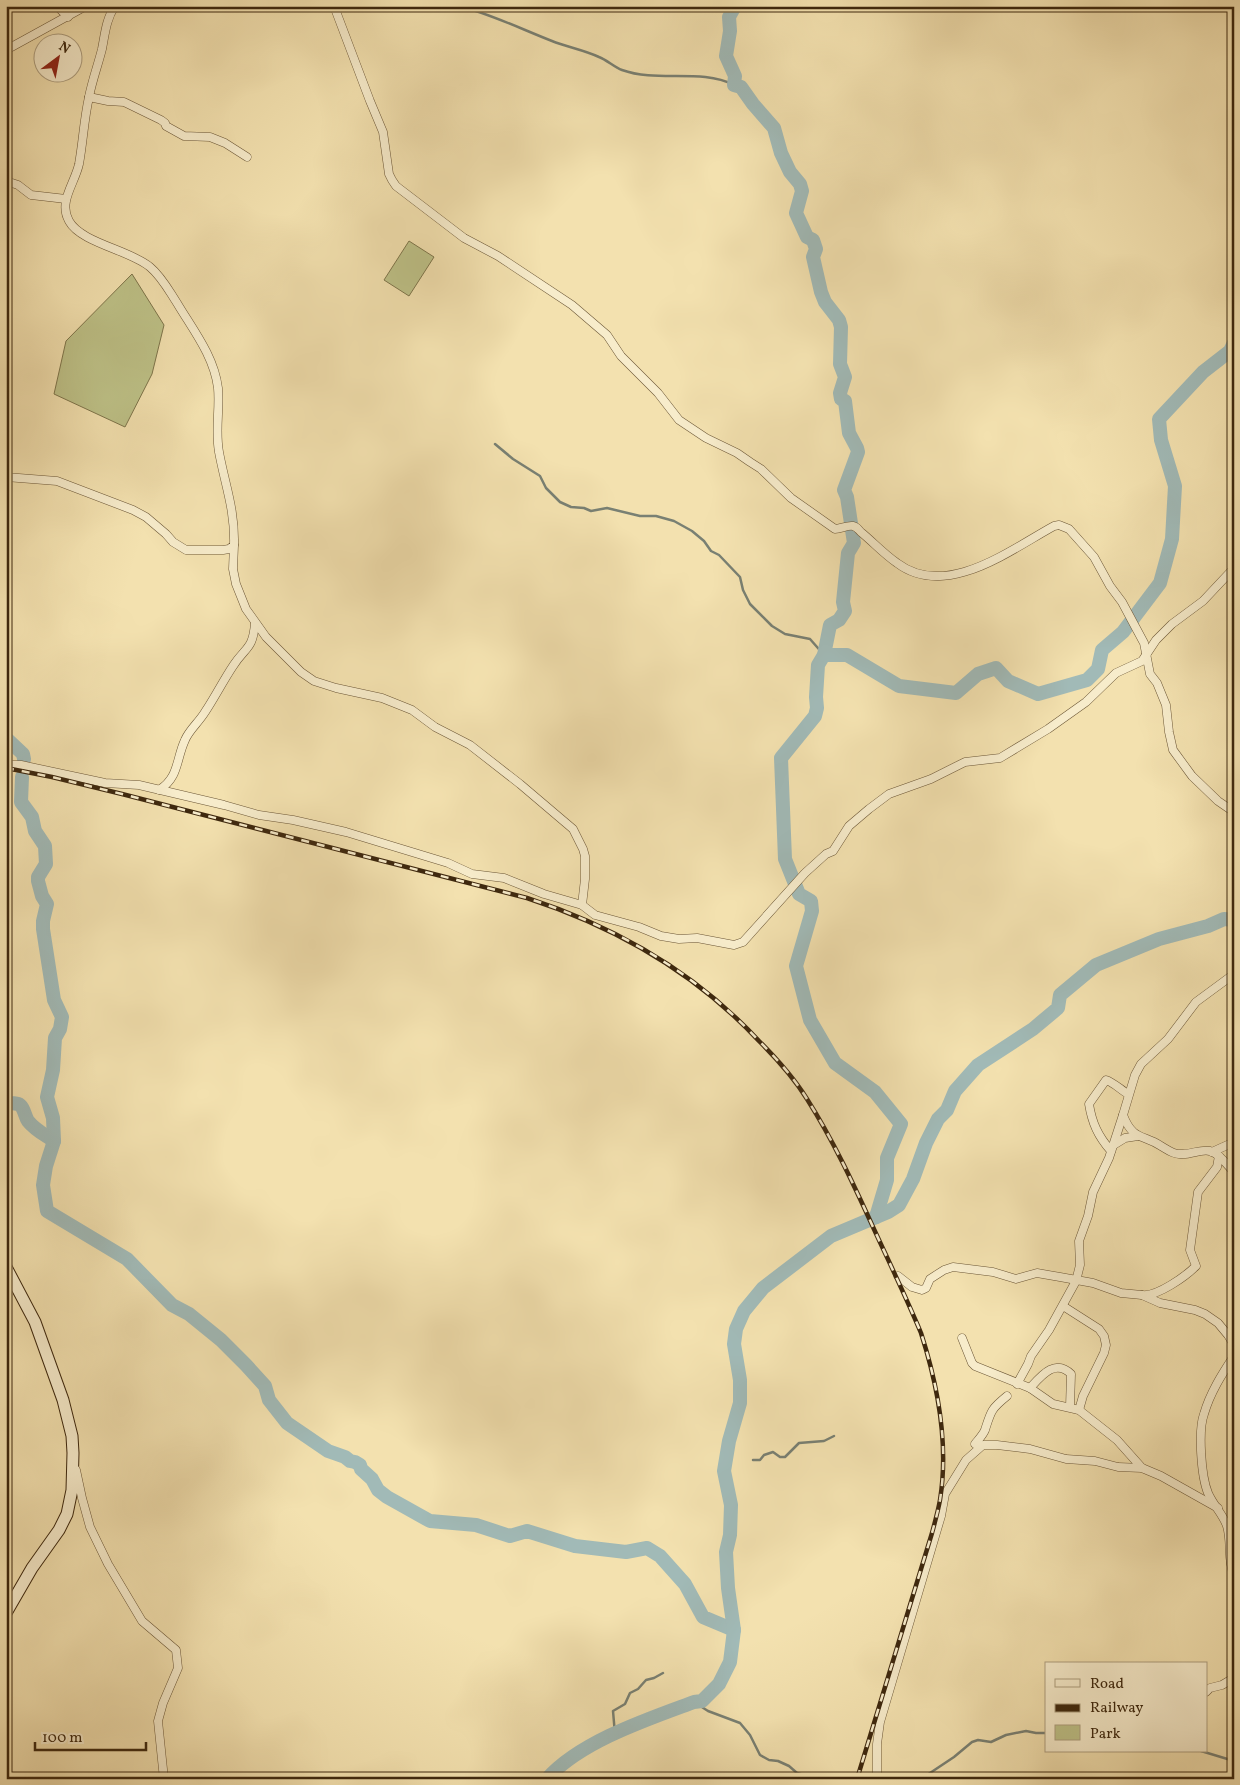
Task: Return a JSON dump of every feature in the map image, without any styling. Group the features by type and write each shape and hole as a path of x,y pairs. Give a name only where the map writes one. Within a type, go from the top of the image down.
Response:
{"street":[{"path":"58,6 68,17"},
{"path":"6,50 86,6"},
{"path":"115,6 108,18 89,97 79,164 66,199 65,205 68,220 78,231 142,261 159,275 205,348 217,384 218,441 232,509 233,570 236,584 246,609 255,623 301,672 314,680 336,688 382,698 412,710 435,727 470,745 573,829 585,856 582,905"},
{"path":"334,6 370,101 384,132 392,180 464,238 498,256 572,305 607,335 621,356 658,393 679,420 706,438 737,453 761,469 791,498 835,529 856,527 873,545 899,565 921,575 936,577 952,576 999,557 1054,526 1059,524 1069,529 1094,557 1110,586 1122,602 1144,643 1150,674 1157,683 1166,705 1173,750 1192,776 1218,802 1234,812"},
{"path":"89,97 124,102 160,120 166,126 184,136 210,137 225,143 247,157"},
{"path":"6,182 18,185 31,195 66,199"},
{"path":"6,477 57,481 140,513 173,542 186,550 223,550 229,549 234,544"},
{"path":"6,765 22,765 106,783 140,785 259,815 293,820 355,834 448,862 472,874 504,878 544,894 582,905 595,915 639,927 661,936 678,939 697,938 734,945 743,942 805,873 826,854 833,851 850,826 882,800 901,789 931,780 965,762 1000,758 1010,754 1086,702 1116,673 1142,661 1156,640 1172,624 1203,601 1234,568"},
{"path":"160,790 168,785 175,772 183,743 187,736 200,721 234,665 252,642 255,623"},
{"path":"1017,1384 1031,1356 1049,1330 1076,1281 1080,1264 1079,1241 1088,1216 1093,1192 1112,1149 1134,1075 1141,1064 1168,1039 1196,1002 1234,974"},
{"path":"1112,1149 1099,1138 1089,1104 1106,1080 1128,1094"},
{"path":"1123,1115 1126,1122 1138,1136 1175,1153 1182,1154 1205,1150 1216,1154 1234,1172"},
{"path":"1112,1149 1125,1138 1138,1136"},
{"path":"1216,1154 1234,1142"},
{"path":"898,1276 912,1287 922,1290 926,1288 930,1279 944,1270 953,1267 993,1272 1016,1279 1037,1273 1093,1283 1121,1293 1151,1295 1162,1290 1196,1266 1190,1250 1198,1192 1217,1167 1216,1154"},
{"path":"6,1267 35,1322 63,1400 72,1436 73,1453 72,1490 67,1514 6,1613"},
{"path":"1142,1295 1160,1303 1195,1310 1205,1314 1218,1323 1234,1345"},
{"path":"1063,1306 1099,1329 1104,1336 1106,1345 1083,1396 1079,1410"},
{"path":"962,1338 975,1366 1030,1388 1053,1404 1079,1410 1118,1440 1142,1468"},
{"path":"1234,1356 1212,1393 1203,1416 1203,1474 1209,1495 1228,1528 1234,1575"},
{"path":"1030,1388 1048,1370 1057,1367 1064,1369 1069,1372 1071,1378 1070,1407"},
{"path":"975,1444 996,1404 1007,1396"},
{"path":"877,1779 878,1735 887,1697 941,1516 945,1494 966,1460 983,1445 1030,1449 1066,1459 1095,1461 1118,1467 1142,1468 1162,1476 1218,1508"},
{"path":"73,1453 90,1527 108,1564 142,1621 176,1650 178,1668 158,1720 164,1779"},
{"path":"1208,1690 1222,1686 1234,1678"}],"green space":[{"path":"409,241 434,257 409,296 384,280"},
{"path":"132,274 164,325 152,374 125,427 54,394 66,341"}],"waterway":[{"path":"459,6 494,17 558,43 602,58 622,70 636,74 707,77 734,85"},
{"path":"735,6 729,17 730,31 726,56 735,76 734,85 741,87 774,128 781,153 790,172 800,184 802,191 796,213 807,237 813,240 816,249 813,257 821,292 825,302 839,320 841,327 840,364 845,377 840,393 841,399 845,401 849,433 858,452 844,490 847,497 854,543 848,553 843,602 845,611 839,620 830,625 824,655 818,665 817,708 815,716 781,758 785,859 799,894 811,901 812,911 796,966 810,1020 835,1063 875,1092 901,1124 887,1158 887,1180 876,1217"},
{"path":"824,655 847,655 899,686 956,693 978,674 996,668 1008,681 1038,694 1087,680 1098,669 1102,650 1123,632 1160,583 1172,539 1175,486 1161,440 1159,419 1203,372 1230,351 1234,343"},
{"path":"495,444 513,459 540,476 546,488 560,502 571,507 584,508 591,511 607,508 640,516 656,516 674,521 692,531 740,577 743,590 750,604 772,626 785,634 810,639 824,655"},
{"path":"6,738 23,754 24,759"},
{"path":"22,777 21,802 32,817 35,831 45,846 46,864 38,877 38,881 42,896 47,904 43,929 54,1000 62,1017 60,1029 55,1038 53,1070 47,1097 53,1118 54,1141 46,1166 43,1185 47,1211 127,1259 172,1305 189,1314 221,1340 246,1365 265,1386 269,1400 287,1423 328,1451 360,1465 361,1469 372,1479 378,1490 387,1497 430,1521 476,1525 510,1536 527,1531 575,1546 626,1552 647,1548 660,1556 685,1584 703,1617 734,1630"},
{"path":"547,1779 561,1766 595,1743 656,1716 694,1702 702,1701 719,1684 730,1662 734,1630 728,1588 726,1552 730,1535 731,1505 724,1471 729,1441 740,1403 740,1380 734,1344 736,1329 744,1311 763,1288 831,1236 888,1212 899,1205 913,1179 926,1143 938,1119 947,1110 955,1091 978,1065 1033,1029 1058,1008 1060,995 1096,965 1159,939 1208,926 1224,919 1234,920"},
{"path":"6,1103 20,1105 31,1124 54,1141"},
{"path":"753,1460 760,1460 764,1455 773,1452 780,1457 785,1457 799,1443 824,1441 834,1436"},
{"path":"615,1734 613,1711 625,1704 630,1693 638,1689 646,1680 663,1673"},
{"path":"694,1702 708,1711 740,1723 750,1735 760,1755 769,1760 778,1761 789,1766 797,1773 808,1776 848,1776"},
{"path":"918,1779 954,1757 972,1742 978,1740 991,1742 1006,1735 1026,1731 1045,1733"},
{"path":"1204,1752 1234,1761"}],"railway":[{"path":"6,768 122,794 527,898 560,910 623,938 681,973 734,1016 785,1069 807,1099 834,1146 858,1194 921,1333 937,1394 940,1415 943,1458 940,1500 932,1533 857,1779"}]}
